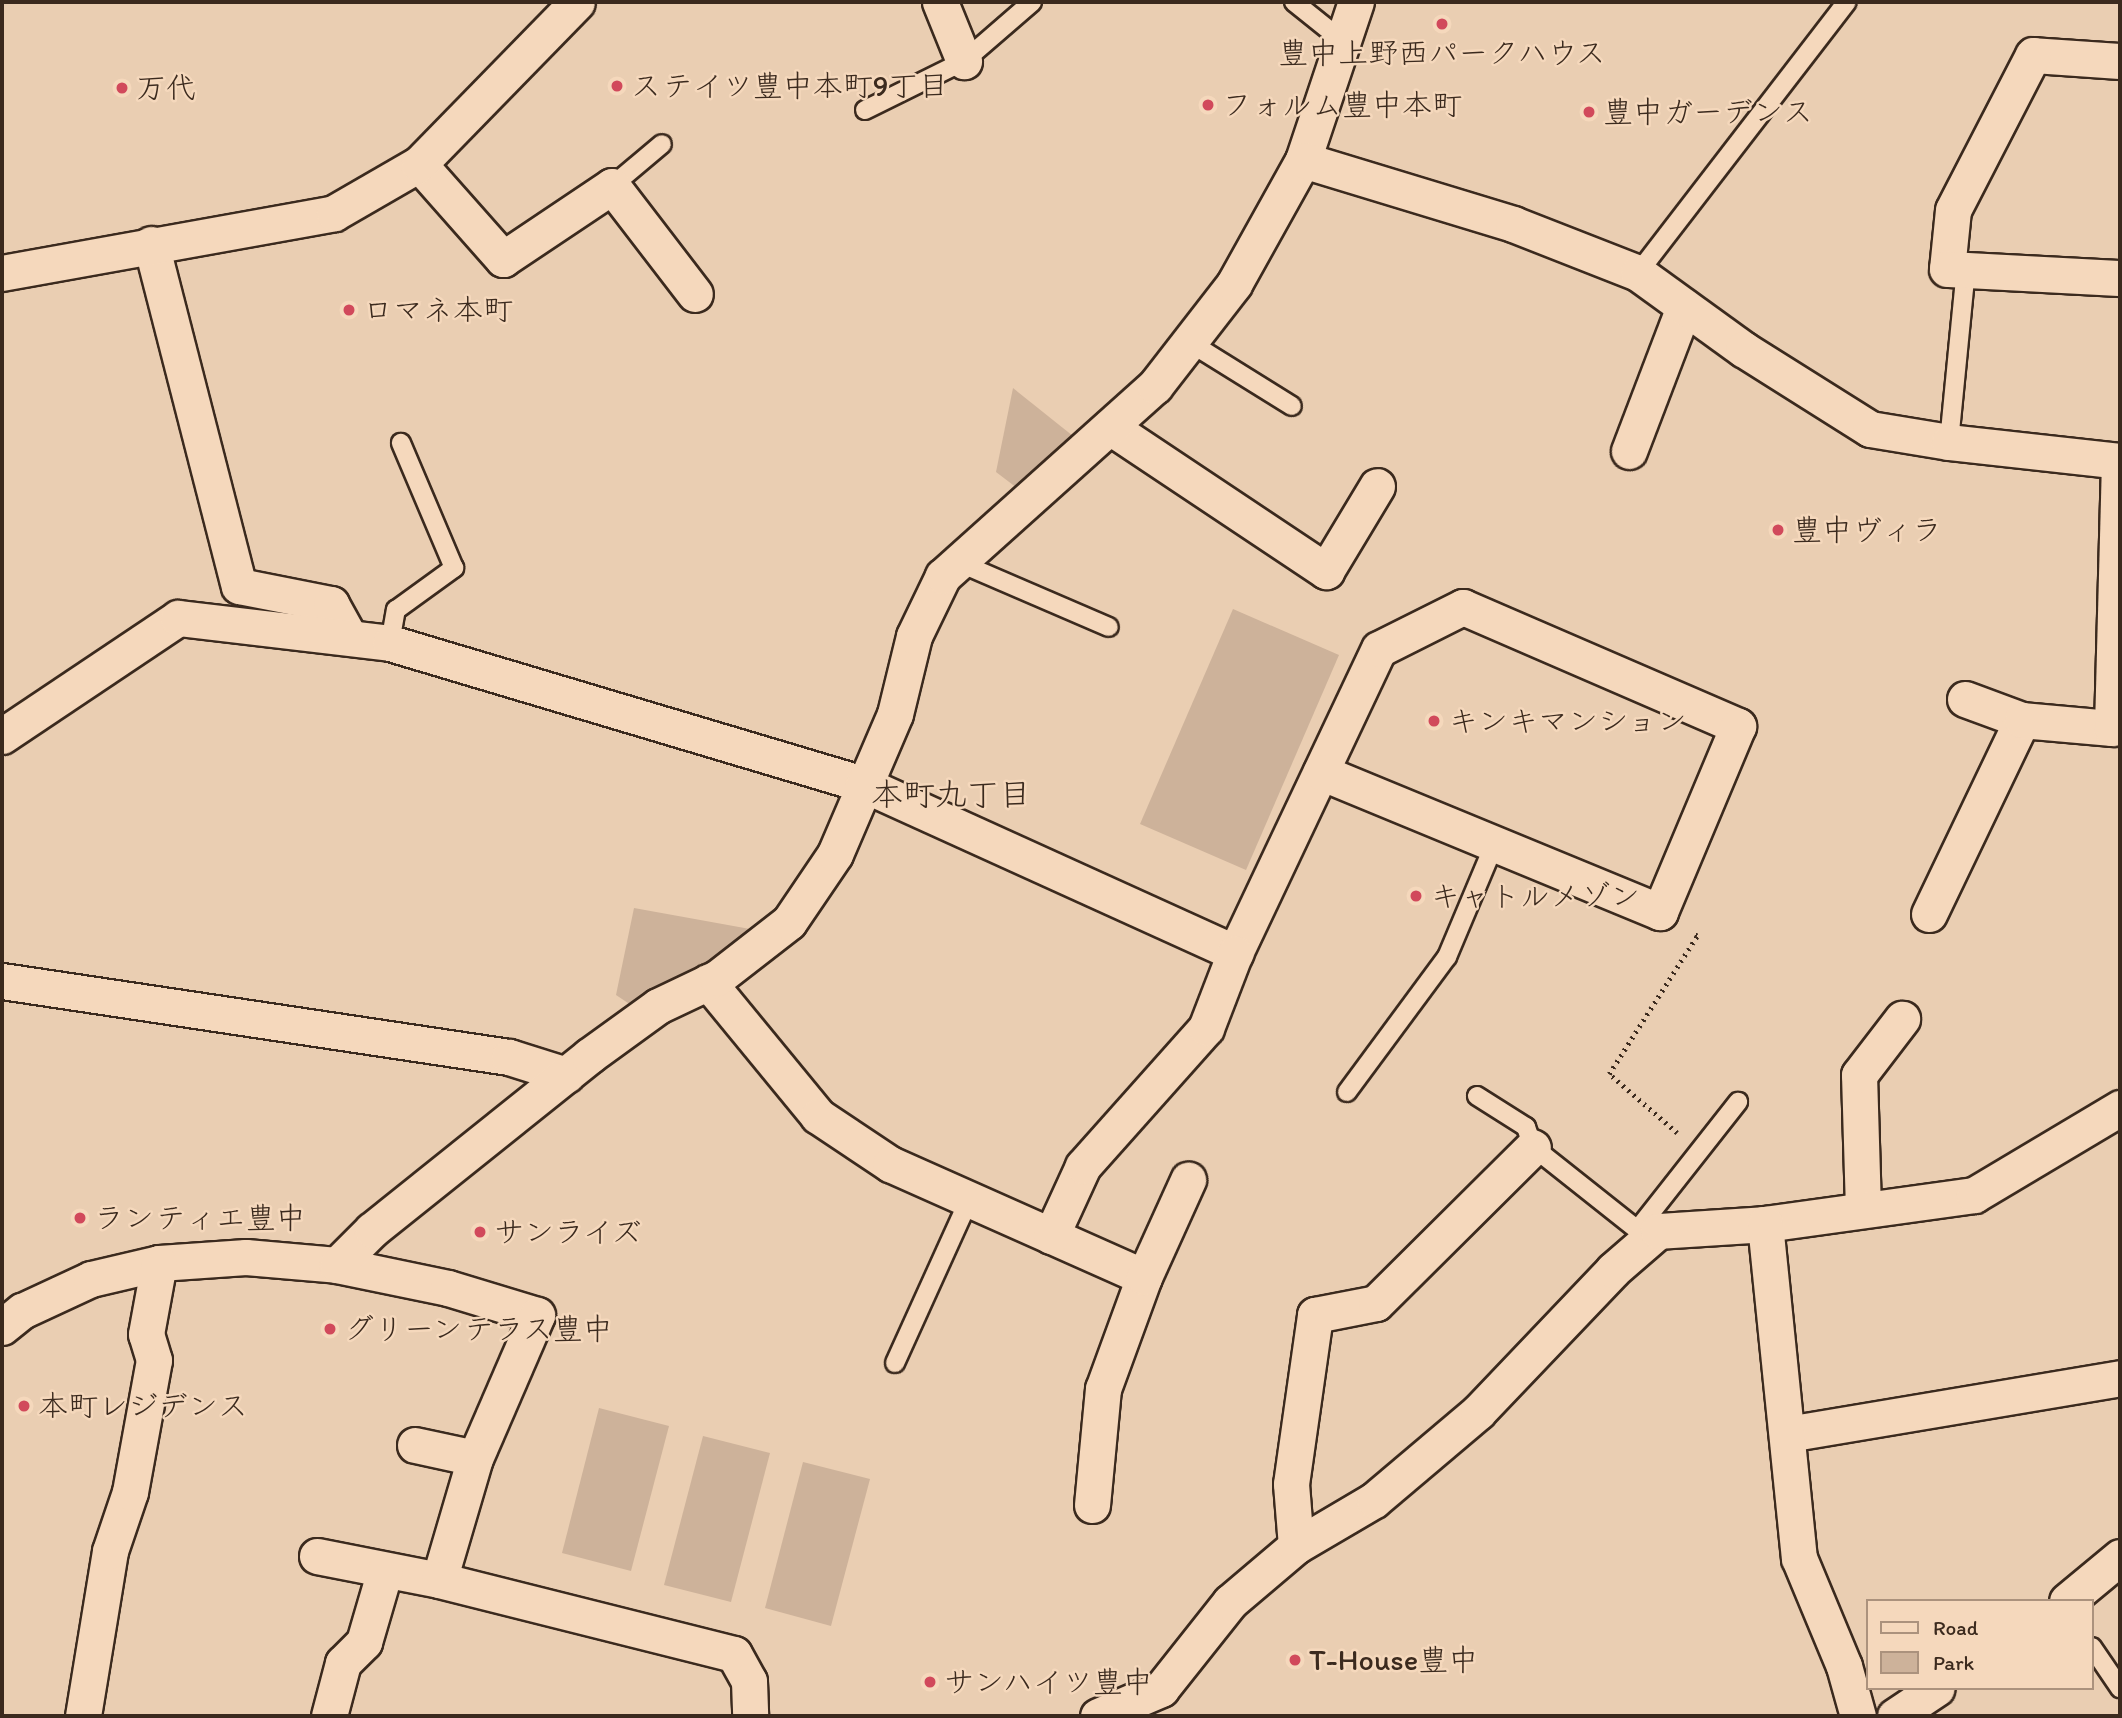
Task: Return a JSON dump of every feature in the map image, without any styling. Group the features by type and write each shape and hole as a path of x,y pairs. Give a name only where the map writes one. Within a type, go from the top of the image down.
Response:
{"street":[{"path":"940,2 964,61"},
{"path":"337,1265 372,1230 566,1075 658,1006 708,982 789,922 835,854 895,715 914,636 943,576 1155,386 1234,284 1303,160 1356,2"},
{"path":"2,273 334,213 419,164 571,4"},
{"path":"2120,61 2033,55 1953,210 1947,268 2120,278"},
{"path":"1303,160 1513,225 1638,273 1684,307 1870,429 1949,442 2120,461 2112,728 2022,720 1965,699"},
{"path":"419,164 503,259 612,186 695,294"},
{"path":"151,244 239,586 331,604 349,637"},
{"path":"1629,452 1684,307"},
{"path":"1110,427 1326,571 1377,486"},
{"path":"1051,1236 1083,1166 1206,1028 1235,953 1378,649 1463,607 1738,726 1660,912 1321,772"},
{"path":"2,736 178,618 390,643 863,784 1235,953"},
{"path":"1929,914 2022,720"},
{"path":"2,981 509,1057 566,1075"},
{"path":"708,982 818,1116 890,1164 1144,1278"},
{"path":"1863,1209 1859,1075 1902,1019"},
{"path":"1098,1716 1161,1689 1230,1602 1296,1546 1374,1500 1478,1412 1613,1270 1643,1234 1765,1224 1974,1195 2120,1108"},
{"path":"1296,1546 1291,1484 1315,1315 1376,1303 1533,1147"},
{"path":"1092,1505 1103,1389 1144,1278 1188,1180"},
{"path":"1765,1224 1798,1558 1844,1665 1858,1716"},
{"path":"2,1327 22,1311 91,1279 159,1263 247,1257 337,1265 448,1288 537,1315 475,1458 439,1580"},
{"path":"83,1716 110,1551 130,1492 154,1360 146,1334 159,1263"},
{"path":"1787,1434 2120,1378"},
{"path":"415,1445 475,1458"},
{"path":"317,1556 439,1580 734,1654 749,1681 750,1716"},
{"path":"2069,1599 2120,1558"},
{"path":"329,1716 343,1663 364,1642 385,1570"},
{"path":"1895,1716 1934,1690"}],"lane":[{"path":"865,110 964,61 1032,2"},
{"path":"1294,2 1344,42"},
{"path":"1638,273 1847,2"},
{"path":"612,186 662,144"},
{"path":"1949,442 1966,270"},
{"path":"1189,341 1292,406"},
{"path":"390,643 396,610 454,568 401,443"},
{"path":"958,562 1110,627"},
{"path":"1346,1092 1447,957 1495,843"},
{"path":"1477,1097 1526,1126 1533,1147 1643,1234 1738,1102"},
{"path":"895,1363 969,1200"},
{"path":"2094,1650 2120,1688"}],"path":[{"path":"1660,912 1697,936 1609,1074 1701,1154"}],"green space":[{"path":"1013,388 1078,440 1021,491 996,472"},
{"path":"1233,609 1339,655 1246,870 1140,824"},
{"path":"634,908 761,931 634,1007 616,995"},
{"path":"599,1408 669,1426 631,1571 562,1553"},
{"path":"703,1436 770,1453 731,1602 664,1585"},
{"path":"803,1462 870,1479 831,1626 765,1608"}],"place":[{"name":"豊中上野西パークハウス","path":"1442,24"},
{"name":"ステイツ豊中本町9丁目","path":"617,86"},
{"name":"万代","path":"122,88"},
{"name":"フォルム豊中本町","path":"1208,105"},
{"name":"豊中ガーデンス","path":"1589,112"},
{"name":"ロマネ本町","path":"349,310"},
{"name":"豊中ヴィラ","path":"1778,530"},
{"name":"キンキマンション","path":"1434,721"},
{"name":"キャトルメゾン","path":"1416,896"},
{"name":"ランティエ豊中","path":"80,1218"},
{"name":"サンライズ","path":"480,1232"},
{"name":"グリーンテラス豊中","path":"330,1329"},
{"name":"本町レジデンス","path":"24,1406"},
{"name":"T-House豊中","path":"1295,1660"},
{"name":"サンハイツ豊中","path":"930,1682"}],"district":[{"name":"本町九丁目","path":"951,794"}]}
